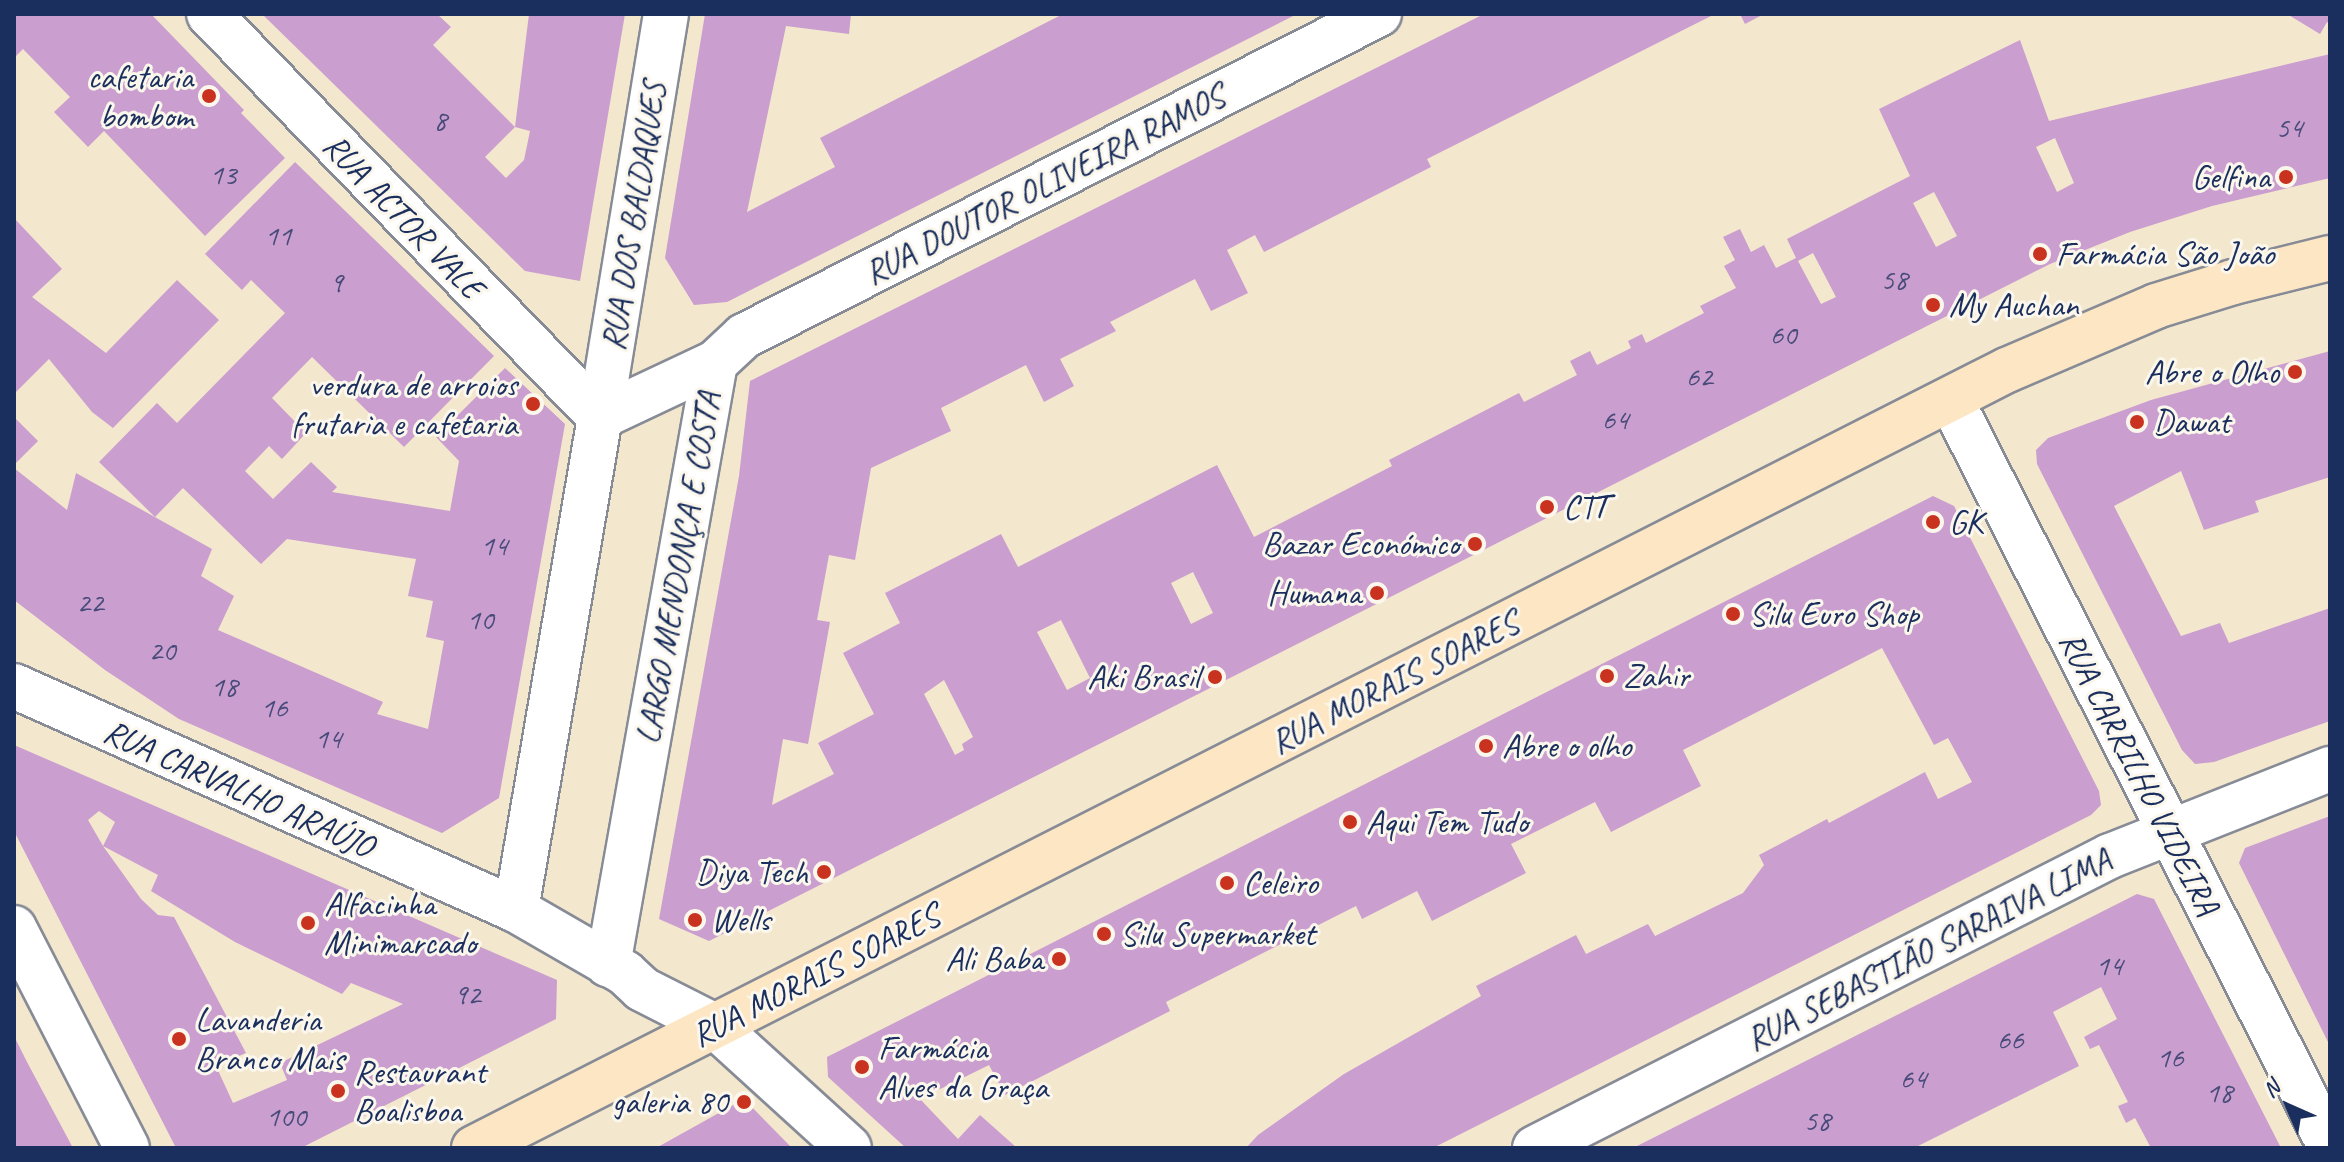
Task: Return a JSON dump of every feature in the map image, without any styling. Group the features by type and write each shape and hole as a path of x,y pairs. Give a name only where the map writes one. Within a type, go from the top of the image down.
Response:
{"main road":[{"name":"RUA MORAIS SOARES","path":"474,1148 2082,336 2156,306 2233,282 2330,258"}],"street":[{"name":"RUA ACTOR VALE","path":"209,14 600,417"},
{"name":"RUA DOS BALDAQUES","path":"600,417 666,14"},
{"name":"RUA DOUTOR OLIVEIRA RAMOS","path":"715,363 744,336 1379,14"},
{"name":"LARGO MENDONÇA E COSTA","path":"600,417 715,363"},
{"name":"LARGO MENDONÇA E COSTA","path":"608,965 715,363"},
{"name":"RUA CARRILHO VIDEIRA","path":"1951,400 2330,1146"},
{"path":"516,910 600,417"},
{"name":"RUA CARVALHO ARAÚJO","path":"15,689 516,910 625,973 642,989 715,1026 849,1148"},
{"name":"RUA SEBASTIÃO SARAIVA LIMA","path":"1535,1148 2110,856 2330,769"},
{"path":"14,928 127,1148"}],"building":[{"path":"14,14 151,14 244,110 241,113 285,158 205,236 104,131 88,147 54,112 70,97 23,49 14,58"},
{"path":"262,14 437,14 451,27 433,45 515,127 529,14 625,14 580,281 525,271","holes":["515,127 530,131 524,160 506,178 485,157"]},
{"path":"705,14 851,14 849,34 786,26 747,212 835,167 820,138 1063,14 1297,14 727,302 694,305 665,258"},
{"path":"1484,14 1715,14 1427,159 1431,167 1264,252 1255,235 1227,250 1248,293 1211,311 1195,279 1110,322 1116,331 1060,359 1074,386 1044,402 1026,365 941,408 951,431 871,468 855,560 829,555 817,620 830,622 808,744 783,739 772,805 834,774 818,743 874,714 843,653 900,623 885,593 1001,534 1018,567 1217,465 1254,537 1392,466 1389,460 1519,393 1524,402 1577,375 1570,361 1590,351 1597,365 1631,348 1628,341 1642,334 1646,343 1704,313 1700,306 1736,288 1724,266 1735,260 1723,237 1740,229 1751,252 1764,245 1776,268 1796,258 1787,239 1910,176 1879,109 2020,40 2049,121 2330,54 2330,178 2212,206 2130,232 2050,264 709,941 659,919 739,476 750,381","holes":["2055,138 2074,183 2057,192 2036,147","1934,192 1957,236 1936,247 1913,203","1813,253 1836,297 1821,304 1798,261","1193,572 1213,613 1191,624 1171,583","1061,620 1090,678 1067,690 1037,632","944,680 973,737 962,744 964,750 955,755 924,694"]},
{"path":"1740,14 1764,14 1745,24"},
{"path":"2287,14 2330,14 2330,24 2327,22 2320,34"},
{"path":"295,162 494,356 404,447 312,357 272,398 306,433 282,459 269,446 245,471 273,499 311,462 337,487 332,492 450,511 459,461 436,437 505,368 565,424 499,798 442,833 179,719 105,670 14,600 14,468 67,510 76,473 212,549 201,576 234,596 218,630 383,702 377,714 428,729 444,641 426,637 433,601 408,596 416,559 287,539 261,564 183,488 155,517 99,462 157,403 177,423 285,313 251,280 242,290 205,254"},
{"path":"14,218 62,269 32,297 106,353 177,280 219,320 113,428 92,412 49,359 14,394"},
{"path":"2330,351 2330,477 2255,501 2259,512 2204,530 2181,471 2114,506 2181,636 2220,623 2229,643 2330,608 2330,721 2214,762 2195,764 2182,750 2037,464 2036,450 2048,438 2151,400"},
{"path":"14,417 38,441 14,465"},
{"path":"1933,496 1954,506 2099,791 2101,805 2091,815 1433,1148 1246,1148 1258,1135 1344,1074 1481,996 1476,986 1576,935 1586,954 1648,924 1655,936 1743,893 1764,865 1759,855 1827,819 1829,823 1925,772 1938,799 1972,782 1948,738 1934,745 1882,648 1683,750 1701,786 1611,832 1595,802 1511,844 1526,873 1432,921 1417,891 1362,919 1356,906 1166,1002 1170,1011 1005,1095 989,1065 920,1099 958,1139 980,1115 1017,1148 906,1148 828,1077 827,1057"},
{"path":"14,745 557,980 556,1019 301,1148 176,1148 14,831","holes":["99,811 115,822 103,846 88,820","103,846 158,875 151,891 235,942 342,994 351,983 403,1004 280,1063 287,1080 233,1103 216,1066 246,1053 174,917 158,915 141,899"]},
{"path":"2330,816 2330,1046 2239,863 2245,848"},
{"path":"2137,894 2154,899 2281,1148 2151,1148 2135,1118 2126,1123 2118,1106 2128,1102 2099,1045 2090,1049 2084,1037 2117,1019 2101,987 2053,1012 2079,1066 1914,1148 1633,1148"},
{"path":"14,1036 27,1062 73,1148 14,1148"},
{"path":"744,1099 792,1148 656,1148"}],"place":[{"name":"cafetaria bombom","path":"209,96"},
{"name":"Gelfina","path":"2286,177"},
{"name":"Farmácia São João","path":"2040,254"},
{"name":"My Auchan","path":"1933,305"},
{"name":"Abre o Olho","path":"2295,372"},
{"name":"verdura de arroios frutaria e cafetaria","path":"533,404"},
{"name":"Dawat","path":"2137,422"},
{"name":"CTT","path":"1547,507"},
{"name":"GK","path":"1933,522"},
{"name":"Bazar Económico","path":"1475,544"},
{"name":"Humana","path":"1377,593"},
{"name":"Silu Euro Shop","path":"1733,614"},
{"name":"Zahir","path":"1607,676"},
{"name":"Aki Brasil","path":"1215,677"},
{"name":"Abre o olho","path":"1486,746"},
{"name":"Aqui Tem Tudo","path":"1350,822"},
{"name":"Diya Tech","path":"824,872"},
{"name":"Celeiro","path":"1227,883"},
{"name":"Wells","path":"695,920"},
{"name":"Alfacinha Minimarcado","path":"308,923"},
{"name":"Silu Supermarket","path":"1104,934"},
{"name":"Ali Baba","path":"1059,959"},
{"name":"Lavanderia Branco Mais","path":"179,1039"},
{"name":"Farmácia Alves da Graça","path":"862,1067"},
{"name":"Restaurant Boalisboa","path":"338,1091"},
{"name":"galeria 80","path":"744,1102"}]}
